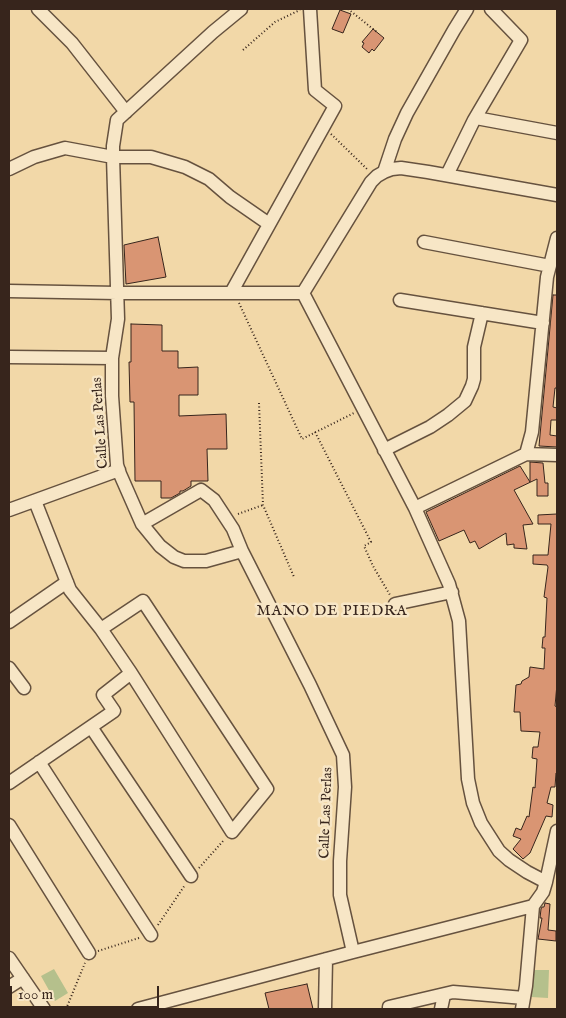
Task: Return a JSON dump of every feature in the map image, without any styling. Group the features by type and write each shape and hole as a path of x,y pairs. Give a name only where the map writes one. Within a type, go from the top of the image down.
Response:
{"street":[{"path":"38,9 72,43 126,112"},
{"name":"Calle Las Perlas","path":"241,9 213,32 117,120 113,157 118,319 112,358 112,396 117,465 142,524 160,546 174,557 184,561 206,561 242,551 310,685 343,755 345,787 340,861 340,895 353,952"},
{"path":"233,293 335,106 314,90 310,9"},
{"path":"379,175 407,113 467,9"},
{"path":"447,175 476,118 521,40 491,9"},
{"path":"476,118 557,133"},
{"path":"9,169 34,157 65,148 113,157 151,157 185,167 209,179 230,197 270,224"},
{"path":"303,293 371,182 379,175 392,169 401,168 447,175 557,195"},
{"path":"526,454 532,432 547,277 557,238"},
{"path":"424,242 550,266"},
{"path":"9,291 303,293"},
{"path":"303,293 415,508 452,592 460,621 468,779 481,824 499,851 509,860 527,872 550,873"},
{"path":"400,300 543,323"},
{"path":"384,450 430,427 453,412 464,401 474,379 474,348 482,313"},
{"path":"9,356 112,358"},
{"path":"415,508 526,454 557,455"},
{"path":"9,510 119,470"},
{"path":"142,524 201,490 214,500 233,529 242,551"},
{"path":"35,501 70,590 131,673 232,832 267,789 144,602 100,629"},
{"path":"9,622 67,582"},
{"path":"395,604 452,592"},
{"path":"9,668 24,688"},
{"path":"9,783 114,711 103,695 131,673"},
{"path":"91,727 191,876"},
{"path":"39,762 151,935"},
{"path":"9,825 89,954"},
{"path":"389,1009 389,1007 453,992 523,1003 533,906 542,892 550,873 557,831"},
{"path":"138,1009 533,906"},
{"path":"9,958 44,1009"},
{"path":"325,1009 326,959"},
{"path":"9,987 23,978"},
{"path":"441,1009 444,995"}],"path":[{"path":"243,50 275,22 298,10 304,9"},
{"path":"348,9 378,33"},
{"path":"324,128 379,175"},
{"path":"233,293 302,439 363,408"},
{"path":"259,404 263,505 294,577"},
{"path":"315,432 371,542 364,546 395,604"},
{"path":"226,518 263,505"}],"green space":[{"path":"54,969 68,993 55,1001 41,976"},
{"path":"532,970 549,970 548,998 531,997"}],"building":[{"path":"340,10 351,14 343,33 332,29"},
{"path":"373,29 384,38 374,51 372,49 369,53 362,47 364,43 362,42"},
{"path":"158,237 166,277 126,284 124,245"},
{"path":"553,295 557,295 557,388 555,388 553,407 557,408 557,420 551,420 550,435 557,436 557,447 539,446"},
{"path":"131,324 162,325 162,351 178,351 178,368 198,367 198,395 179,395 179,416 226,414 227,449 207,449 208,481 191,481 191,486 171,498 161,498 161,481 135,481 134,402 130,402 129,362 131,362"},
{"path":"530,462 543,463 545,483 548,483 548,496 537,496 537,479 514,490 533,524 523,525 527,549 514,548 514,544 507,545 506,533 479,549 475,541 470,543 464,530 439,541 426,512 520,466 530,482"},
{"path":"557,514 557,684 555,706 557,707 557,773 555,787 551,787 547,803 553,805 552,817 546,816 530,853 523,859 513,849 521,839 513,836 516,828 521,830 527,816 529,817 533,787 535,788 537,759 532,758 533,747 538,747 540,732 521,731 520,712 514,712 516,685 521,684 522,681 529,677 530,667 544,669 545,648 542,648 543,637 545,637 547,598 544,597 548,567 547,565 533,564 533,555 548,555 551,524 538,524 538,515"},
{"path":"545,903 550,904 548,930 556,931 556,941 538,939 542,918 540,918 541,909"},
{"path":"307,984 313,1009 269,1009 265,993"}],"district":[{"name":"MANO DE PIEDRA","path":"332,612"}]}
